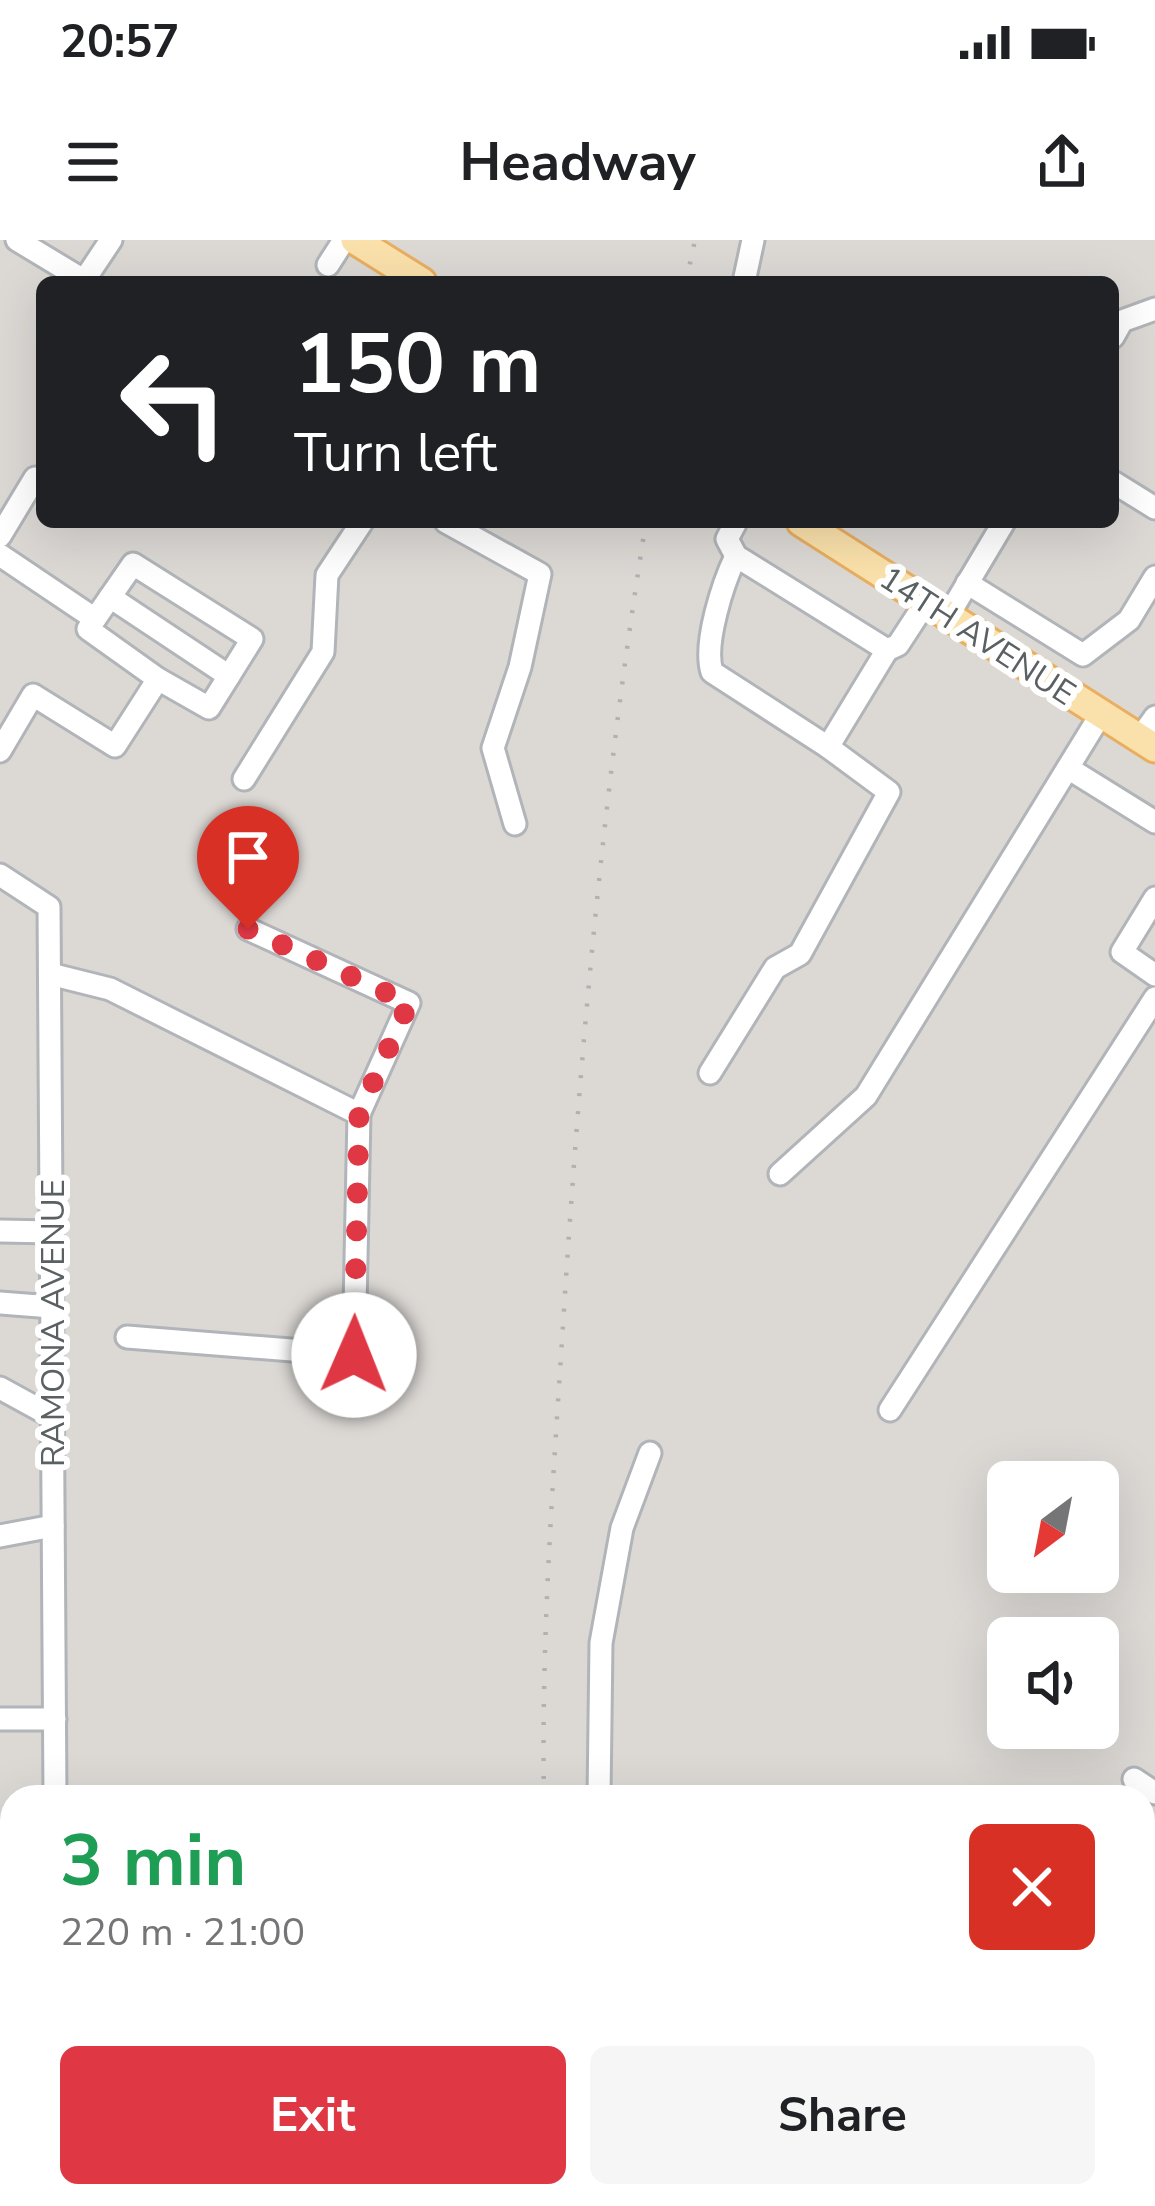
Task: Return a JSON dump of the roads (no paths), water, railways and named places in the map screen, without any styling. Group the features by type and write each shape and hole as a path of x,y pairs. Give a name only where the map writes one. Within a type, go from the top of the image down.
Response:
{"main road":[{"path":"355,240 412,276"},
{"name":"14TH AVENUE","path":"810,528 1102,714 1150,735"}],"street":[{"path":"17,240 77,276"},
{"path":"87,276 111,240"},
{"path":"328,266 344,240"},
{"path":"745,276 753,240"},
{"path":"1119,326 1155,309"},
{"path":"0,536 35,478"},
{"path":"1119,486 1155,508"},
{"path":"244,779 323,652 327,575 358,528"},
{"path":"457,528 540,574 520,667 493,748 515,824"},
{"path":"733,528 727,539 736,556 887,650"},
{"path":"828,747 887,650 968,583 1000,528"},
{"path":"0,555 95,619"},
{"path":"710,1073 775,968 800,954 889,792 712,672 709,651 736,556"},
{"path":"133,564 252,639 209,708 88,629 95,619 133,564"},
{"path":"968,583 1083,655 1129,620 1155,577"},
{"path":"110,597 229,676"},
{"path":"0,752 33,695 115,746 158,679"},
{"path":"780,1174 866,1096 1102,714"},
{"path":"1068,768 1155,822"},
{"name":"RAMONA AVENUE","path":"0,875 49,907 56,1785"},
{"path":"1155,898 1122,952 1155,975"},
{"path":"128,1337 354,1355 359,1114 409,1003 248,929"},
{"path":"50,974 110,989 359,1114"},
{"path":"890,1410 1155,998"},
{"path":"0,1231 51,1232"},
{"path":"0,1303 52,1307"},
{"path":"0,1388 52,1417"},
{"path":"599,1785 601,1643 622,1528 650,1453"},
{"path":"0,1536 53,1526"},
{"path":"0,1719 55,1719"},
{"path":"1134,1779 1144,1785"}],"railway":[{"path":"687,276 695,240"},
{"path":"544,1785 549,1561 577,1124 605,822 645,528"}]}
